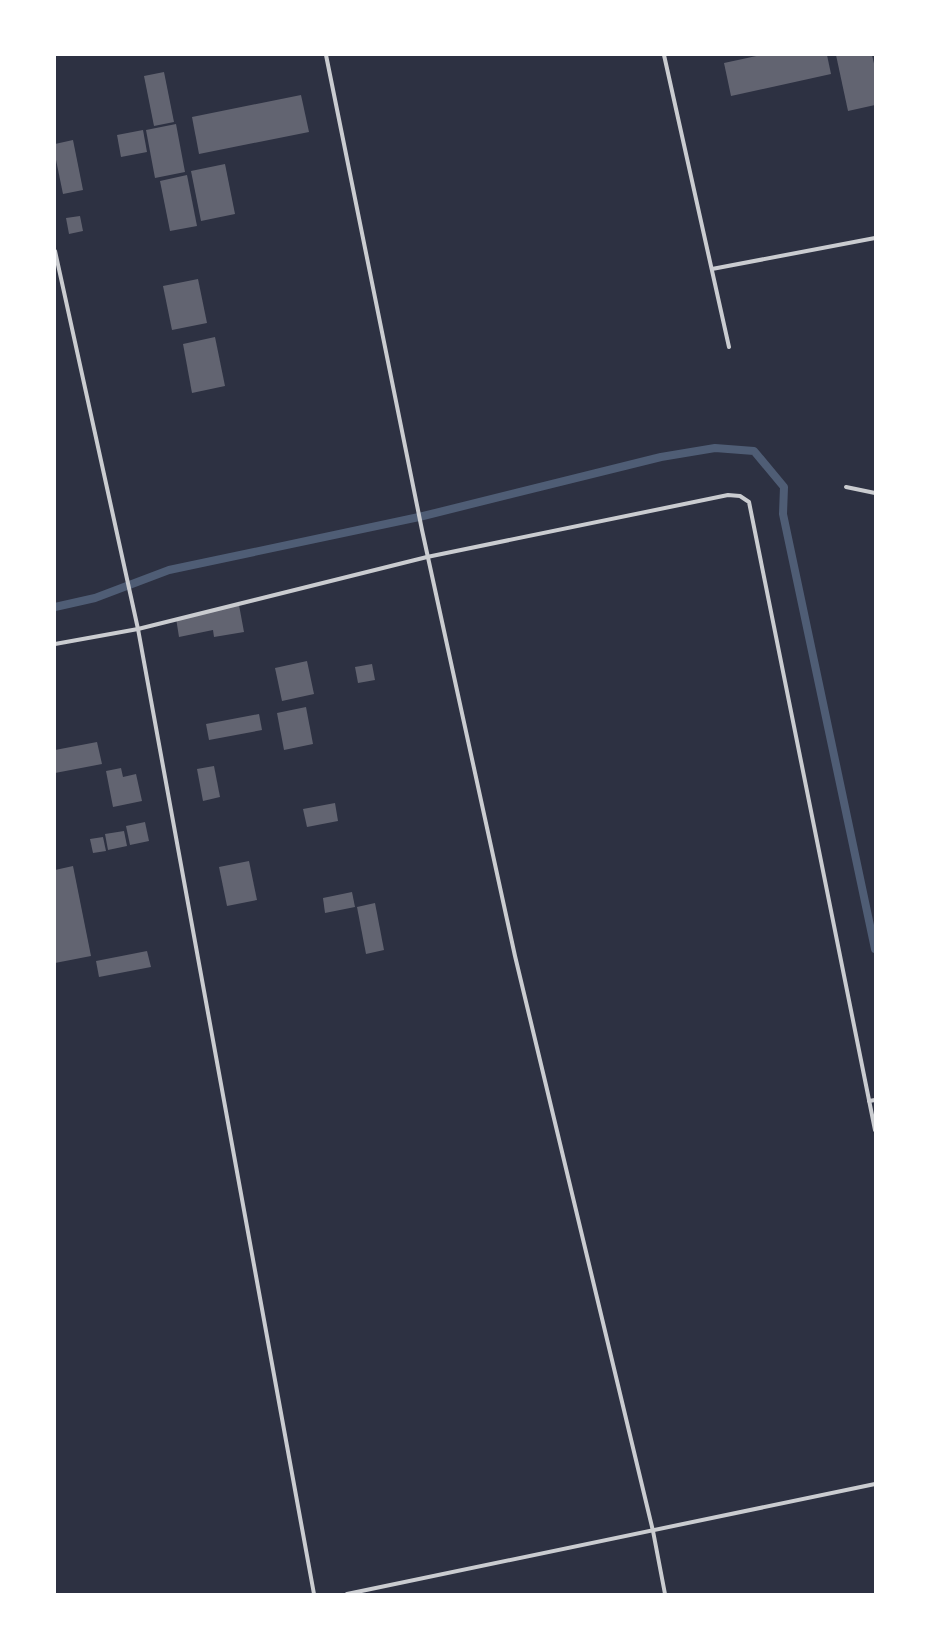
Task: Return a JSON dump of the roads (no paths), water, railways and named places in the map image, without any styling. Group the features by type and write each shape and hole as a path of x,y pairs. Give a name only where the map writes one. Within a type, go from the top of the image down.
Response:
{"street":[{"path":"326,55 427,557 515,956 653,1531 665,1594"},
{"path":"664,55 729,347"},
{"path":"712,270 875,238"},
{"path":"55,251 138,629 314,1594"},
{"path":"846,487 875,493"},
{"path":"55,644 138,629 427,557 728,495 740,496 749,502 875,1130"},
{"path":"869,1101 875,1100"},
{"path":"347,1594 875,1484"}],"waterway":[{"path":"55,607 95,598 169,570 419,517 661,457 715,448 754,451 784,487 783,514 875,949"}]}
